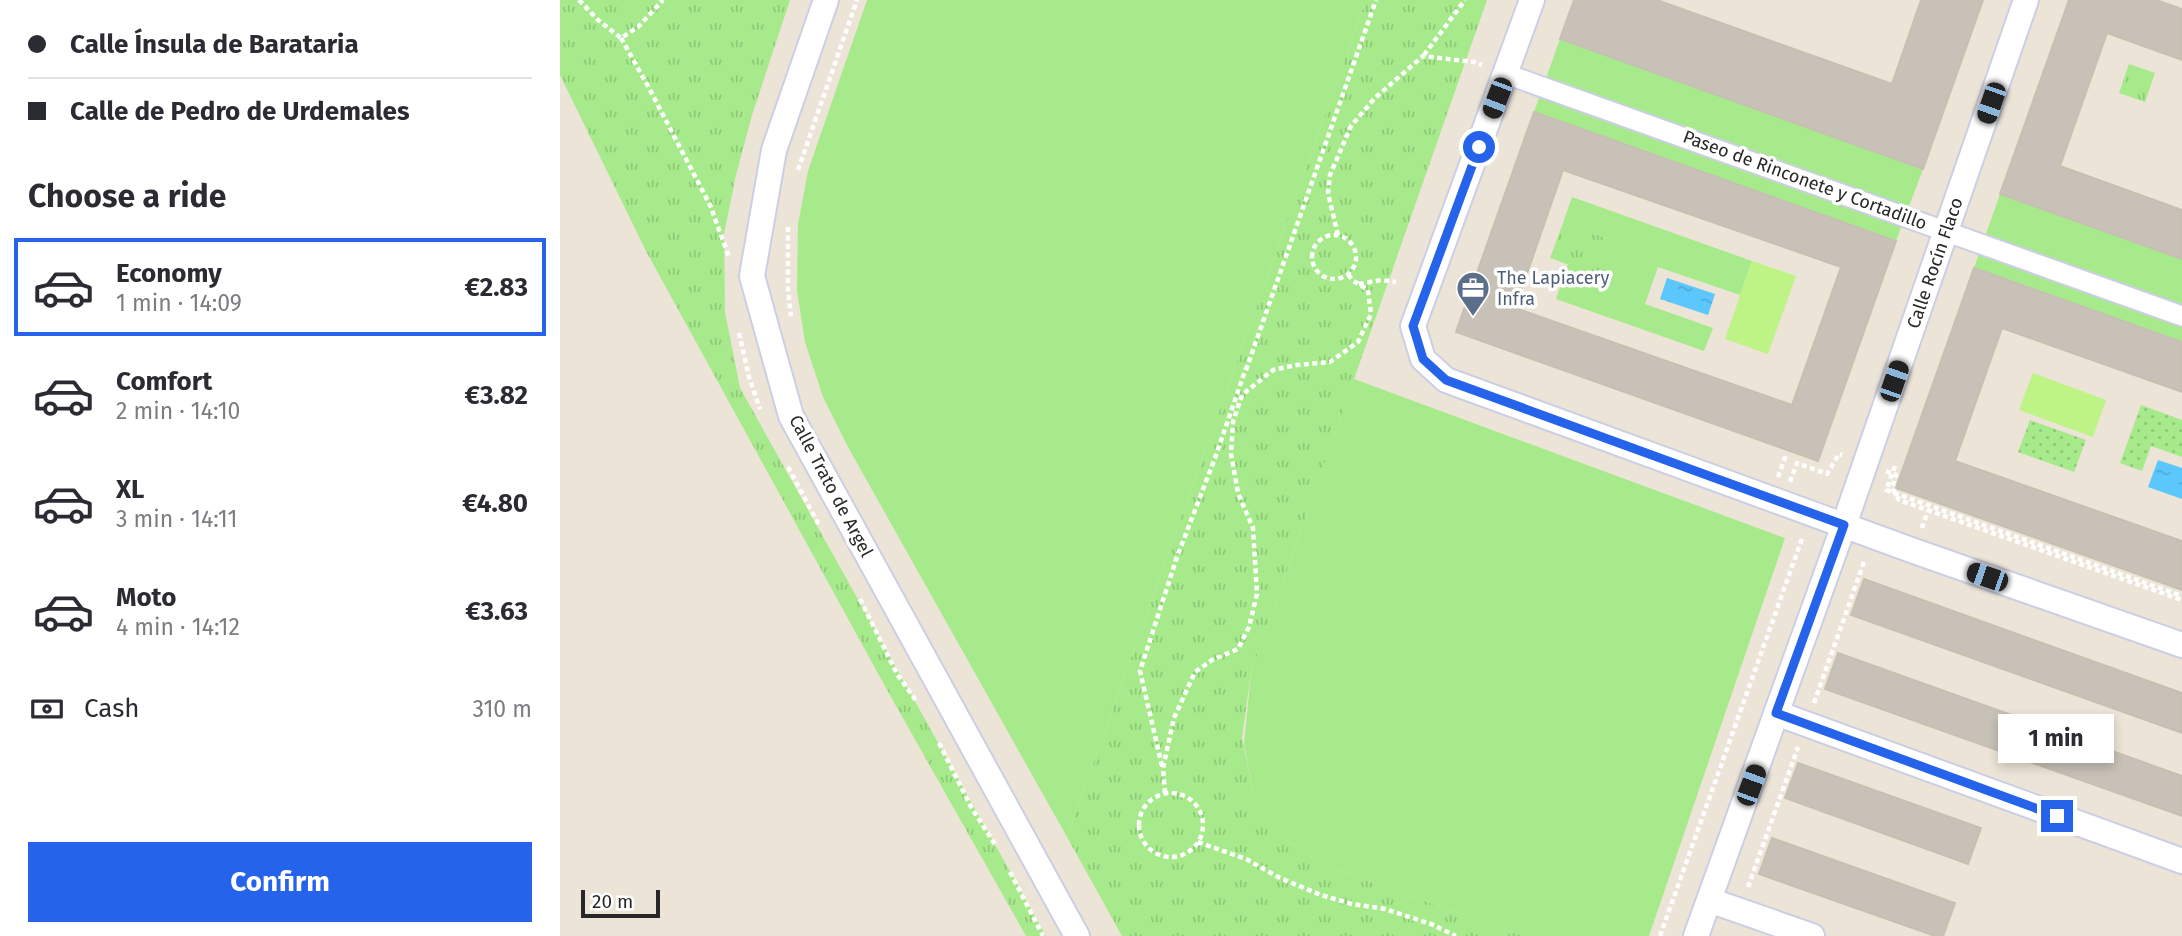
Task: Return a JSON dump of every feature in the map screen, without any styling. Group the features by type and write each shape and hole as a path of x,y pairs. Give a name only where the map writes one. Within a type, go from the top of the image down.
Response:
{"street":[{"name":"Calle Trato de Argel","path":"826,0 774,150 752,276 792,416 1077,936"},
{"path":"1532,0 1413,326 1423,359 1446,380 2182,645"},
{"name":"Calle Rocín Flaco","path":"1696,936 1844,525 2026,0"},
{"name":"Paseo de Rinconete y Cortadillo","path":"1506,74 2182,316"},
{"path":"1776,713 2182,861"},
{"path":"1709,900 1812,936"}],"path":[{"path":"579,0 621,38 710,205 732,264"},
{"path":"621,38 638,27 663,0"},
{"path":"796,181 857,0"},
{"path":"1165,793 1163,768 1140,671 1177,557 1215,458 1376,0"},
{"path":"1338,235 1328,193 1330,175 1351,125 1375,98 1423,56 1465,0"},
{"path":"1423,56 1474,62 1506,74"},
{"path":"790,215 788,290 793,329"},
{"path":"1338,235 1352,243 1356,251 1353,267 1348,274 1340,278 1323,275 1313,262 1313,253 1321,239 1338,235"},
{"path":"1242,395 1273,370 1330,362 1358,342 1371,314 1368,290 1348,274"},
{"path":"1358,284 1381,280 1396,282"},
{"path":"1163,768 1174,718 1195,672 1212,660 1238,649 1249,627 1256,594 1253,528 1238,493 1231,454 1233,422 1242,395 1246,368"},
{"path":"1783,503 1797,463 1827,474 1839,454 1896,475 1892,488 1899,500 2182,598"},
{"path":"1892,473 1895,466"},
{"path":"1660,936 1804,533 1794,530"},
{"path":"1740,910 1867,554"},
{"path":"1165,793 1186,796 1201,811 1203,832 1191,850 1182,855 1161,855 1144,843 1140,833 1141,813 1146,803 1165,793"},
{"path":"1198,842 1246,859 1280,878 1321,895 1352,904 1385,909 1431,924 1456,936"}],"green space":[{"path":"560,0 790,0 752,115 724,234 725,312 740,388 1046,936 1026,936 891,697 646,251 560,75"},
{"path":"867,0 1366,0 1067,837 848,447 823,397 805,342 797,291 798,224 808,171"},
{"path":"1366,0 1487,0 1251,673 1242,737 1253,793 1278,834 1323,865 1523,936 1122,936 1067,837"},
{"path":"1560,39 1923,169 1896,241 1534,112"},
{"path":"2129,64 2155,73 2145,102 2119,93"},
{"path":"2000,194 2182,259 2182,342 1974,268"},
{"path":"1572,197 1752,261 1740,295 1658,267 1645,304 1713,328 1704,351 1556,299 1568,264 1602,276 1615,241 1563,223"},
{"path":"1563,223 1615,241 1603,277 1550,258"},
{"path":"1752,261 1796,276 1768,354 1725,339"},
{"path":"2033,373 2106,400 2093,437 2019,410"},
{"path":"1354,379 1785,538 1649,936 1523,936 1323,865 1278,834 1253,793 1244,744 1251,673"},
{"path":"2141,405 2182,420 2182,457 2151,446 2142,471 2120,463"},
{"path":"2030,420 2086,440 2074,472 2018,452"}],"water":[{"path":"1667,278 1715,294 1708,315 1660,299"},
{"path":"2158,460 2182,468 2182,499 2148,487"}],"building":[{"path":"1574,0 1657,0 1892,84 1921,0 1983,0 1923,169 1560,39"},
{"path":"2069,0 2156,0 2182,9 2182,60 2107,33 2060,166 2182,210 2182,259 2000,194"},
{"path":"1534,112 1896,241 1818,461 1456,332","holes":["1563,170 1841,267 1792,405 1515,308"]},
{"path":"1974,268 2182,342 2182,392 2002,328 1955,461 2182,541 2182,590 1896,488"},
{"path":"1864,579 2182,693 2182,733 1851,615"},
{"path":"1838,653 2182,776 2182,816 1825,689"},
{"path":"1798,763 1981,828 1968,864 1785,798"},
{"path":"1772,838 1955,903 1943,936 1935,936 1759,874"}],"place":[{"name":"The Lapiacery Infra","path":"1473,318"}],"route":[{"path":"1479,147 1413,326 1423,359 1446,380 1844,525 1776,713 2057,816"}]}
